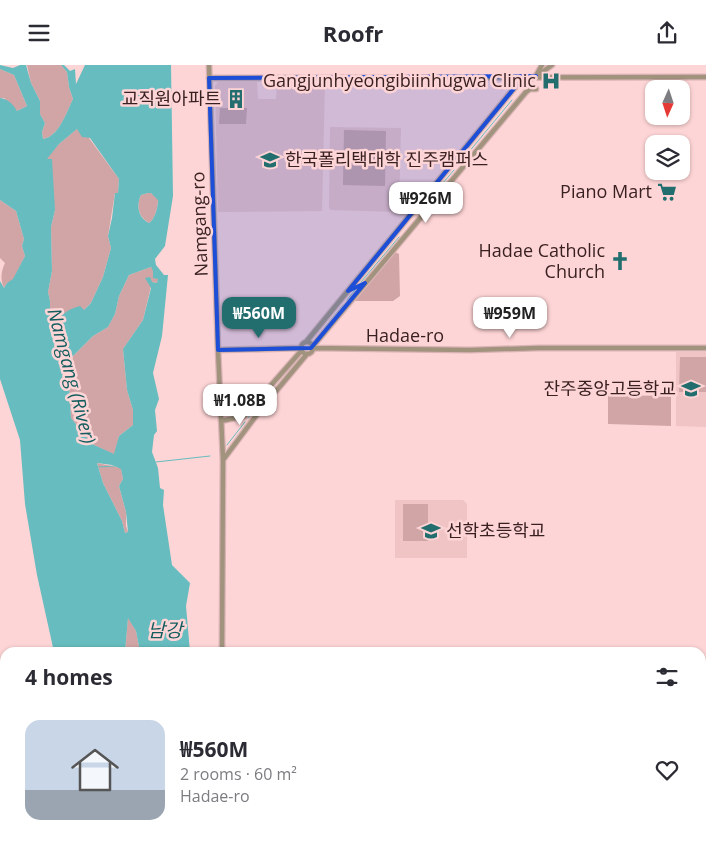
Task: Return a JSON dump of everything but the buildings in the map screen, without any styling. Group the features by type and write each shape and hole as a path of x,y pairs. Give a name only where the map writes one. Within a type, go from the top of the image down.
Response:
{"street":[{"name":"Namgang-ro","path":"209,65 223,460 222,647"},
{"path":"536,76 542,65"},
{"path":"221,421 242,417 247,412 302,349 302,345 516,86 552,65"},
{"path":"209,78 706,77"},
{"path":"516,86 523,87 526,92"},
{"path":"223,460 307,354 311,353 313,347 364,283 526,92 530,89 536,89"},
{"path":"404,223 410,224 411,228"},
{"path":"358,279 359,284 364,283"},
{"path":"306,342 310,342 313,347"},
{"name":"Hadae-ro","path":"313,347 470,350 538,347 706,348"},
{"path":"218,350 302,349 307,354"},
{"path":"247,412 247,420 254,419"}],"highlighted area":[{"path":"536,76 516,86 348,291 365,283 311,348 218,350 209,78"}],"shaded area":[{"path":"27,65 61,65 67,72 73,99 58,129 54,134 43,139 42,132 45,123 40,114 40,101 31,83"},
{"path":"0,69 14,75 27,106 17,111 4,98 0,98"},
{"name":"한국폴리택대학 진주캠퍼스","path":"218,82 257,82 258,99 276,99 277,83 325,83 322,211 218,212 215,86"},
{"path":"220,108 247,108 246,124 219,124"},
{"path":"330,127 401,128 399,212 331,210 329,208"},
{"path":"77,129 89,138 119,179 118,194 115,193 108,236 111,248 103,277 91,303 84,310 60,317 57,323 52,325 50,322 48,292 52,271 51,227 55,210 46,159 59,144"},
{"path":"344,130 386,131 385,186 343,185"},
{"path":"151,193 158,199 156,212 149,223 142,217 138,207 141,195"},
{"path":"0,200 16,211 24,239 22,246 25,256 13,280 7,283 4,288 2,275 5,263 0,258"},
{"path":"395,252 399,254 400,296 393,301 354,301"},
{"path":"151,267 159,278 157,283 152,282 143,320 123,349 127,390 133,410 133,425 119,436 115,455 92,444 71,418 70,359 93,336 108,327 115,314 119,296 129,275"},
{"name":"잔주중앙고등학교","path":"676,352 706,352 706,427 676,426"},
{"path":"680,357 706,357 706,392 679,392"},
{"path":"608,395 671,397 671,426 608,424"},
{"path":"97,463 121,468 123,479 119,486 126,512 128,532 125,533 122,521 103,483"},
{"name":"선학초등학교","path":"395,500 463,500 467,504 467,558 395,558"},
{"path":"403,504 428,504 428,541 403,541"},
{"path":"128,617 136,631 139,647 126,647"}],"water":[{"name":"남강","path":"0,65 13,68 26,65 31,83 40,101 40,114 45,123 42,132 43,139 54,134 58,129 73,99 67,72 61,65 64,65 70,71 75,69 76,84 85,65 171,65 173,196 165,246 155,259 156,265 164,275 168,275 162,336 153,373 159,399 155,410 157,431 154,435 152,452 158,468 160,488 164,490 163,505 172,565 190,583 186,606 190,647 139,647 136,631 128,618 125,647 53,647 37,575 25,504 20,440 0,379 0,281 4,288 13,279 25,256 22,246 24,239 16,211 0,200 0,98 10,102 17,111 27,106 14,75 0,69","holes":["77,129 82,137 90,138 119,179 118,193 115,193 108,236 111,248 103,277 91,303 84,310 80,306 66,312 57,323 52,325 50,322 48,292 52,271 51,227 55,210 52,159 47,159 59,144","151,193 158,200 156,213 149,223 142,218 139,211 141,195","151,267 153,278 158,279 157,283 152,282 150,277 145,278 151,288 143,320 123,349 127,390 133,410 133,425 119,436 114,454 92,444 71,418 70,359 93,336 108,327 115,314 119,296 129,275","97,463 112,465 121,469 123,479 119,486 126,512 128,532 125,533 122,521 103,483"]}],"waterway":[{"path":"463,159 512,100"},
{"path":"437,190 454,170"},
{"path":"361,282 399,237"},
{"path":"347,300 358,286"},
{"path":"324,328 343,305"},
{"path":"248,418 270,392"},
{"path":"227,445 245,422"},
{"path":"156,462 210,456"},
{"path":"99,467 115,466"}],"place":[{"name":"Gangjunhyeongibiinhugwa Clinic","path":"551,81"},
{"name":"교직원아파트","path":"236,99"},
{"name":"한국폴리택대학 진주캠퍼스","path":"270,160"},
{"name":"Piano Mart","path":"667,192"},
{"name":"Hadae Catholic Church","path":"620,261"},
{"name":"잔주중앙고등학교","path":"691,389"},
{"name":"선학초등학교","path":"431,531"}],"water label":[{"name":"Namgang (River)","path":"72,376"}]}
